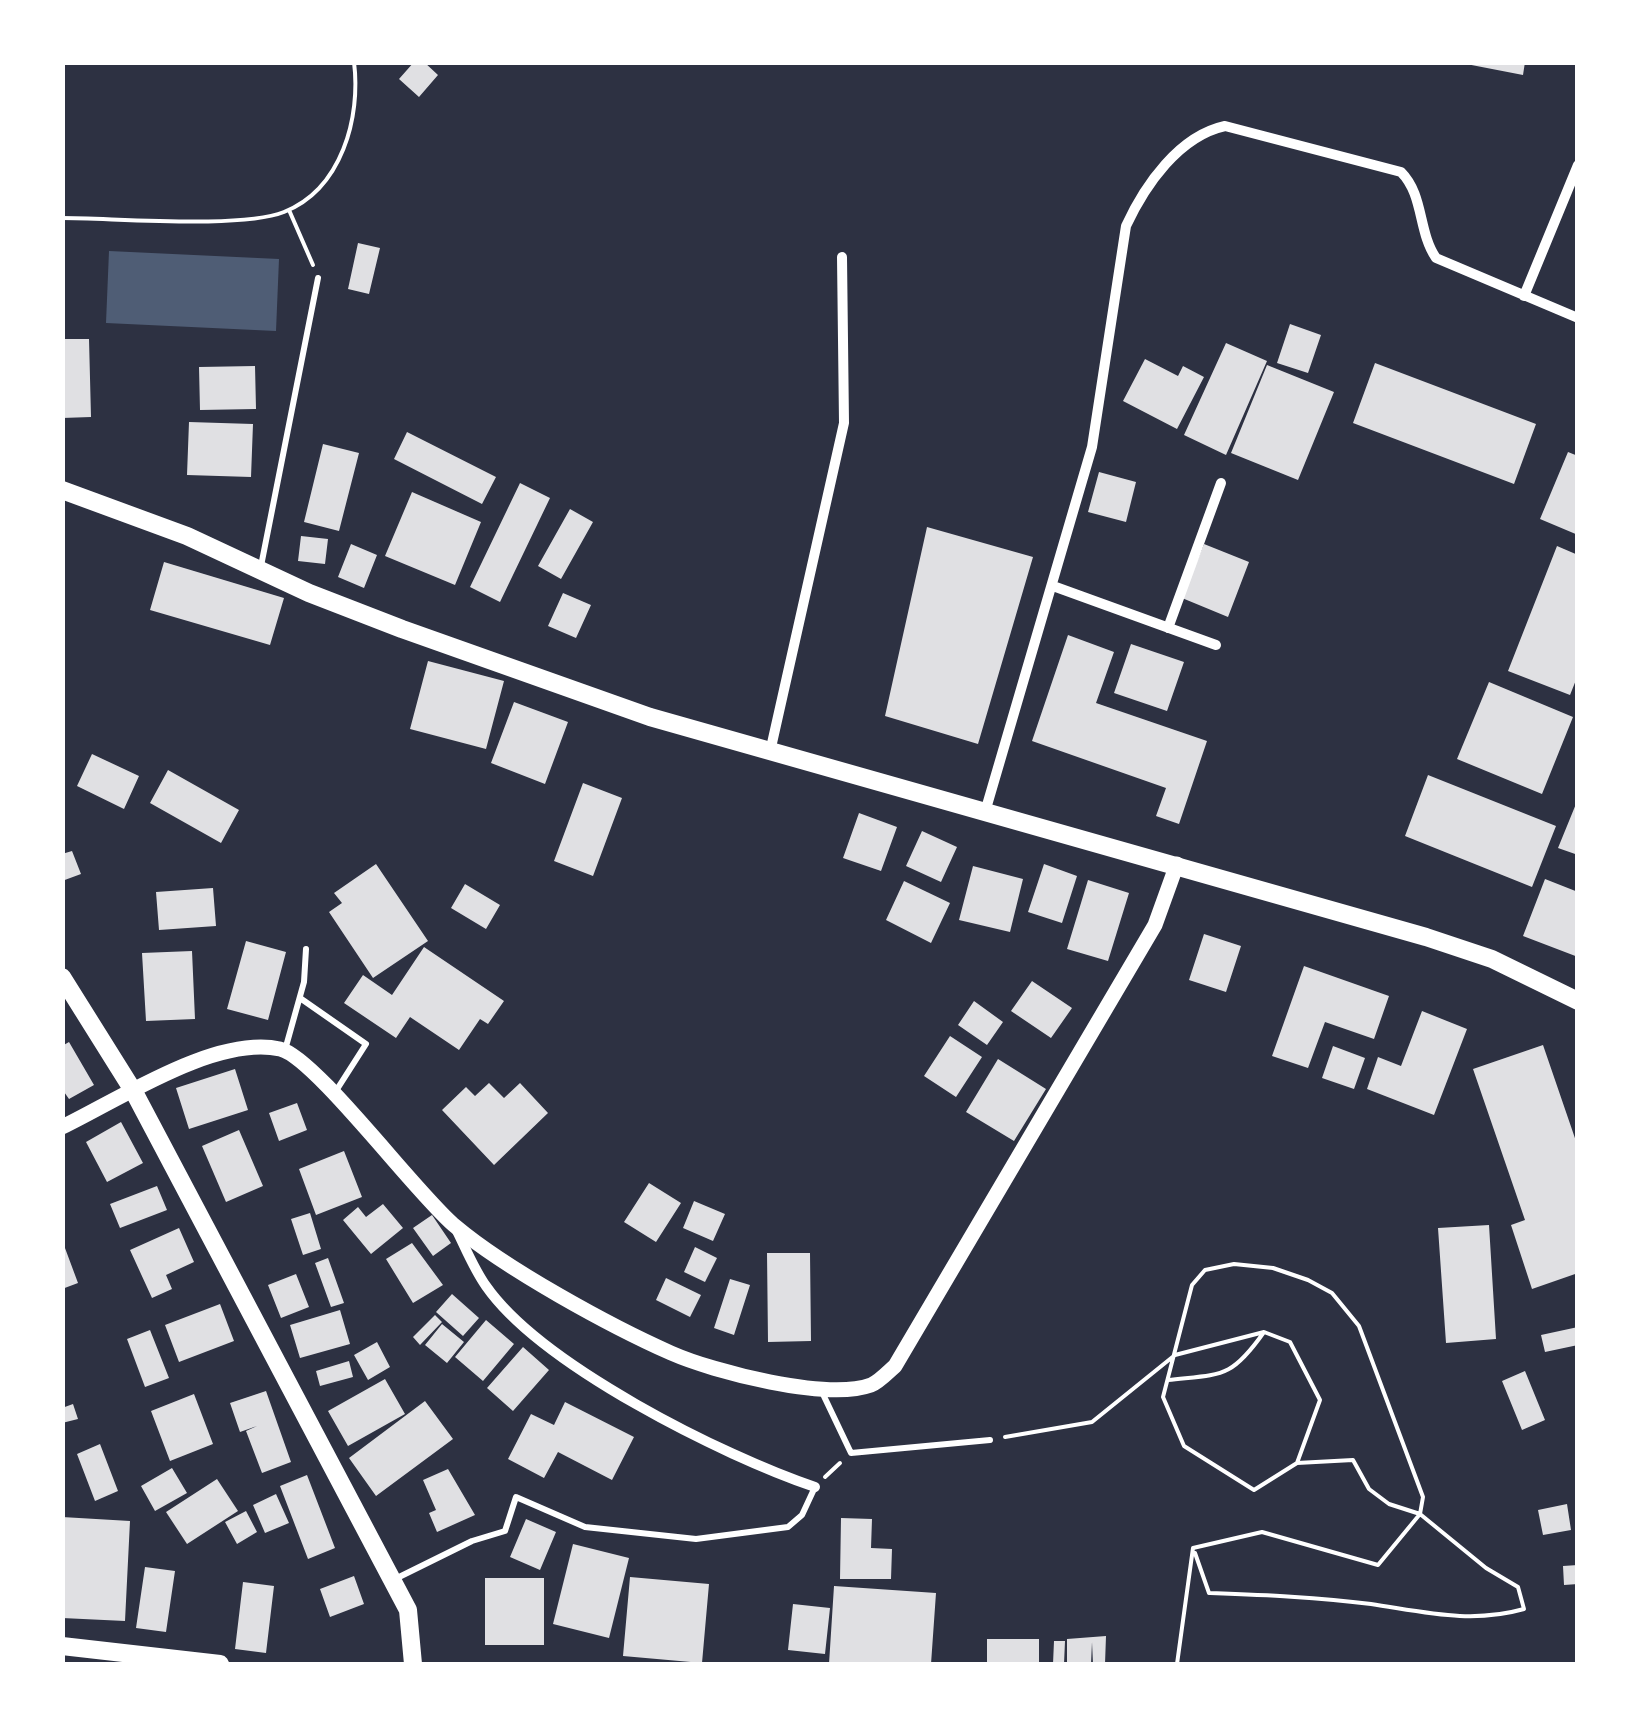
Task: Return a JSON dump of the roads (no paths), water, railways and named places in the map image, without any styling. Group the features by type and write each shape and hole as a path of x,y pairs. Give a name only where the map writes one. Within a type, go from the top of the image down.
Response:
{"main road":[{"path":"62,490 261,568 402,629 650,717 1178,864 1492,958 1578,1000"},
{"path":"62,977 134,1092 408,1610 413,1664"},
{"path":"62,1646 220,1664"}],"street":[{"path":"985,812 1092,447 1126,226 1141,194 1204,130 1225,126 1401,172 1410,181 1428,246 1436,258 1578,318"},
{"path":"1524,296 1577,170"},
{"path":"770,752 844,423 842,257"},
{"path":"1168,628 1221,483"},
{"path":"1053,586 1216,646"},
{"path":"454,1226 552,1288 673,1354 780,1385 820,1389 872,1385 895,1366 1156,925 1178,864"},
{"path":"62,1127 218,1052 249,1045 285,1050 334,1094 454,1226 486,1286 526,1329 578,1366 747,1464 815,1487"}],"lane":[{"path":"261,568 318,278"},
{"path":"285,1050 300,998 306,949"},
{"path":"300,998 366,1044 334,1094"},
{"path":"820,1389 852,1453 990,1440"},
{"path":"392,1580 472,1542 505,1531 516,1497 585,1526 696,1540 788,1528 802,1515 815,1487"}],"water":[{"path":"109,251 279,259 276,331 106,323"}]}
